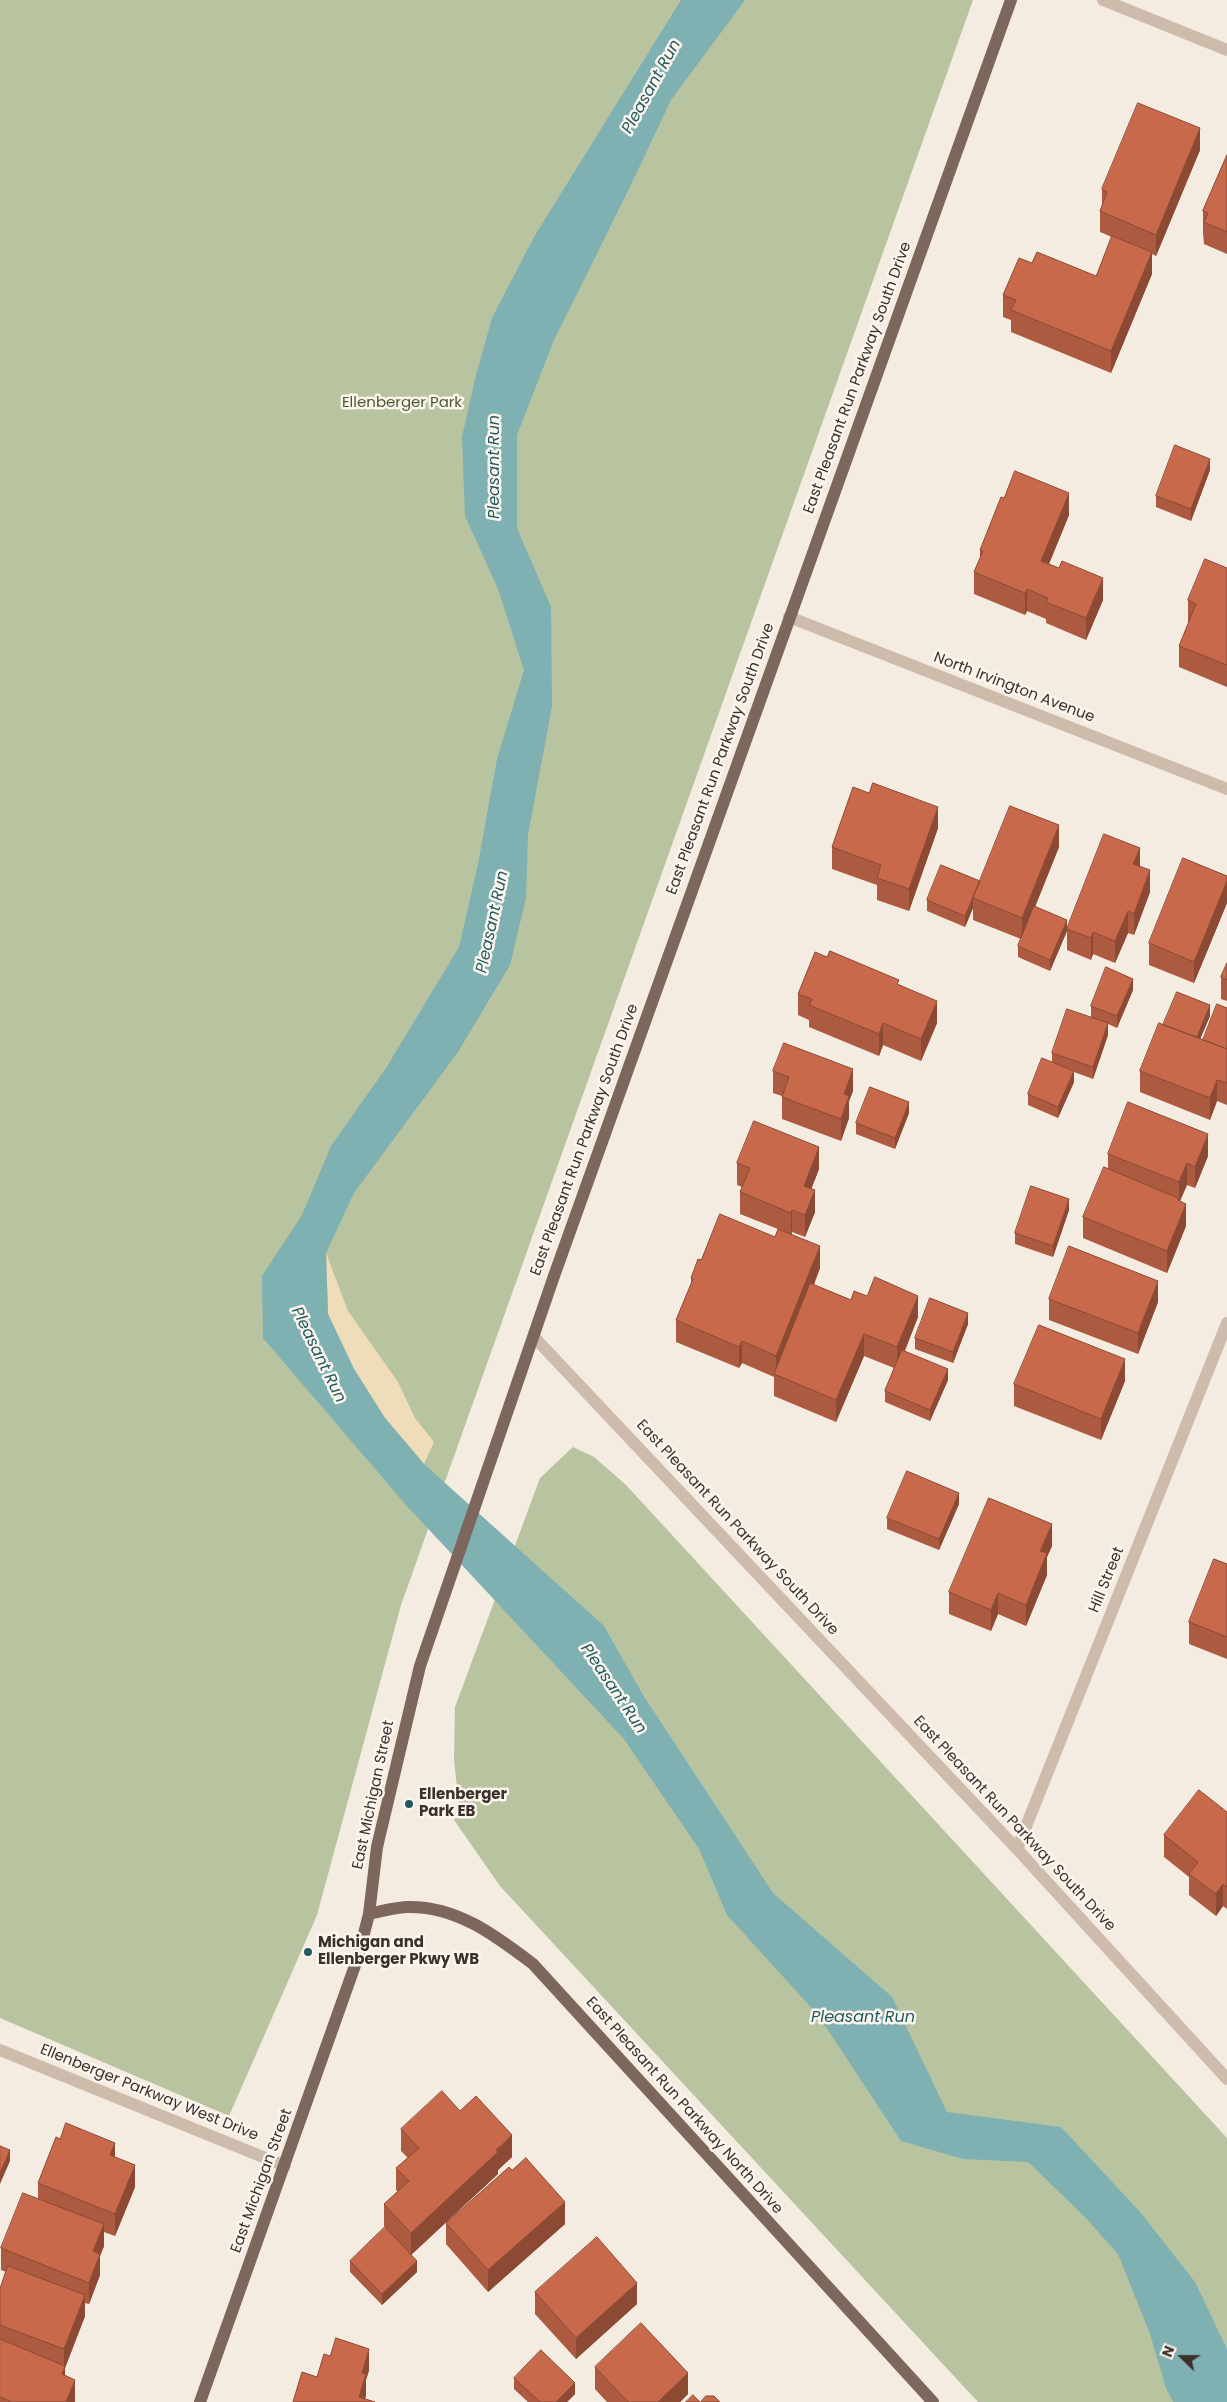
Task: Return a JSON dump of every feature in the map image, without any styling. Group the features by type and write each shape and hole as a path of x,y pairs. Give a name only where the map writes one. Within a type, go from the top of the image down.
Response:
{"main road":[{"name":"East Pleasant Run Parkway South Drive","path":"534,1337 554,1276 789,617 1011,0"},
{"name":"East Michigan Street","path":"200,2402 358,1957 369,1914 377,1847 420,1666 534,1337"},
{"name":"East Pleasant Run Parkway North Drive","path":"369,1914 407,1907 444,1912 493,1934 533,1964 933,2402"}],"street":[{"path":"1103,0 1227,50"},
{"name":"North Irvington Avenue","path":"789,617 1227,789"},
{"name":"Hill Street","path":"1017,1849 1227,1323"},
{"name":"East Pleasant Run Parkway South Drive","path":"534,1337 1017,1849 1227,2079"},
{"name":"Ellenberger Parkway West Drive","path":"0,2050 285,2166"}],"green space":[{"name":"Ellenberger Park","path":"0,0 973,0 401,1605 317,1915 229,2116 0,2018"},
{"path":"573,1447 594,1457 626,1485 1227,2138 1227,2402 978,2402 500,1886 454,1820 459,1807 454,1759 455,1707 540,1478"}],"sand":[{"path":"326,1253 348,1311 398,1382 415,1418 434,1442 424,1464 385,1418 354,1369 328,1314"}],"water":[{"name":"Pleasant Run","path":"681,0 745,0 671,100 554,340 517,435 517,528 551,607 552,706 528,835 526,898 510,965 458,1052 354,1193 326,1253 328,1314 354,1369 385,1418 424,1464 604,1626 643,1695 773,1893 892,1997 947,2112 1061,2127 1141,2213 1195,2282 1227,2349 1227,2402 1173,2402 1166,2388 1150,2334 1118,2254 1084,2216 1028,2162 963,2159 901,2141 818,2015 727,1915 699,1849 624,1739 406,1505 263,1338 262,1276 302,1215 331,1146 386,1068 459,947 478,864 497,759 524,670 498,589 465,516 462,437 475,379 492,318 534,237"}],"building":[{"path":"1138,103 1200,128 1156,235 1100,211 1107,192 1102,189"},
{"path":"1227,155 1227,232 1204,222 1208,213 1203,211"},
{"path":"1112,236 1152,252 1111,351 1011,310 1016,300 1003,295 1019,258 1032,263 1037,252 1096,276"},
{"path":"1175,445 1210,459 1191,509 1156,496"},
{"path":"1015,471 1069,493 1041,561 1059,568 1062,561 1103,578 1086,618 1046,602 1048,598 1027,589 1025,593 974,572 983,551 980,550 1001,497 1004,498"},
{"path":"1205,559 1227,568 1227,665 1179,646 1196,604 1188,600"},
{"path":"873,783 938,807 909,889 877,878 881,865 832,847 853,787 869,793"},
{"path":"1010,806 1059,825 1022,918 973,898"},
{"path":"1104,834 1140,848 1133,864 1150,870 1134,914 1128,911 1115,941 1093,932 1091,938 1067,929"},
{"path":"1183,858 1227,876 1227,881 1194,962 1149,943"},
{"path":"941,865 980,881 965,916 927,900"},
{"path":"1034,906 1067,920 1050,960 1018,946"},
{"path":"830,951 899,980 897,984 937,1001 921,1039 883,1023 879,1034 809,1005 812,999 798,994 815,952 827,957"},
{"path":"1227,963 1227,980 1221,977"},
{"path":"1106,967 1133,979 1117,1016 1091,1006"},
{"path":"1177,992 1210,1005 1197,1037 1163,1025"},
{"path":"1217,1004 1227,1008 1227,1049 1203,1040"},
{"path":"1067,1009 1108,1023 1093,1067 1052,1053"},
{"path":"1159,1023 1227,1049 1227,1083 1217,1080 1210,1098 1140,1071"},
{"path":"784,1043 853,1069 844,1094 849,1096 841,1119 782,1097 789,1077 773,1071"},
{"path":"1042,1058 1074,1071 1058,1107 1028,1094"},
{"path":"870,1087 909,1102 895,1138 856,1123"},
{"path":"1128,1102 1208,1134 1195,1167 1187,1163 1179,1182 1108,1154"},
{"path":"754,1121 819,1147 804,1186 815,1190 805,1215 792,1210 791,1213 740,1192 750,1168 737,1163"},
{"path":"1104,1167 1178,1198 1178,1200 1186,1204 1167,1251 1083,1217"},
{"path":"1031,1186 1069,1199 1053,1246 1015,1233"},
{"path":"720,1214 775,1237 778,1229 820,1246 776,1356 742,1341 739,1347 676,1320 693,1279 691,1278 698,1259 701,1260"},
{"path":"1069,1246 1158,1281 1138,1333 1049,1299"},
{"path":"875,1277 918,1296 897,1347 864,1334 836,1400 774,1374 810,1283 851,1300 854,1291 867,1296"},
{"path":"930,1298 968,1313 953,1352 915,1338"},
{"path":"1039,1325 1125,1359 1101,1419 1014,1384"},
{"path":"902,1350 948,1369 930,1410 885,1391"},
{"path":"907,1471 959,1493 939,1539 887,1518"},
{"path":"989,1498 1052,1524 1040,1551 1047,1553 1026,1605 998,1593 991,1610 949,1592"},
{"path":"1214,1559 1227,1564 1227,1637 1189,1622"},
{"path":"1199,1790 1227,1812 1227,1887 1223,1884 1216,1894 1189,1874 1198,1862 1164,1835"},
{"path":"442,2091 460,2111 476,2096 512,2135 496,2150 498,2152 411,2233 384,2204 409,2181 396,2168 419,2148 401,2129"},
{"path":"66,2123 115,2143 110,2155 135,2165 115,2214 38,2183 56,2137 60,2139"},
{"path":"0,2146 10,2150 0,2173"},
{"path":"526,2158 565,2202 488,2270 446,2223 509,2167 512,2170"},
{"path":"23,2193 104,2224 93,2251 100,2254 89,2283 1,2248"},
{"path":"385,2227 417,2261 382,2294 350,2261"},
{"path":"597,2237 637,2283 576,2338 535,2292"},
{"path":"8,2266 85,2295 64,2349 0,2325 0,2289"},
{"path":"641,2323 688,2373 658,2402 628,2402 595,2367"},
{"path":"336,2338 369,2349 362,2373 366,2374 359,2397 375,2402 293,2402 302,2372 317,2377 324,2354 330,2356"},
{"path":"0,2339 65,2366 62,2374 75,2380 66,2402 12,2402 0,2397"},
{"path":"541,2350 575,2383 556,2402 540,2402 514,2378"},
{"path":"693,2395 700,2402 686,2402"},
{"path":"706,2396 714,2396 720,2402 701,2402"}],"place":[{"name":"Ellenberger Park EB","path":"409,1804"},
{"name":"Michigan and Ellenberger Pkwy WB","path":"308,1952"}]}
